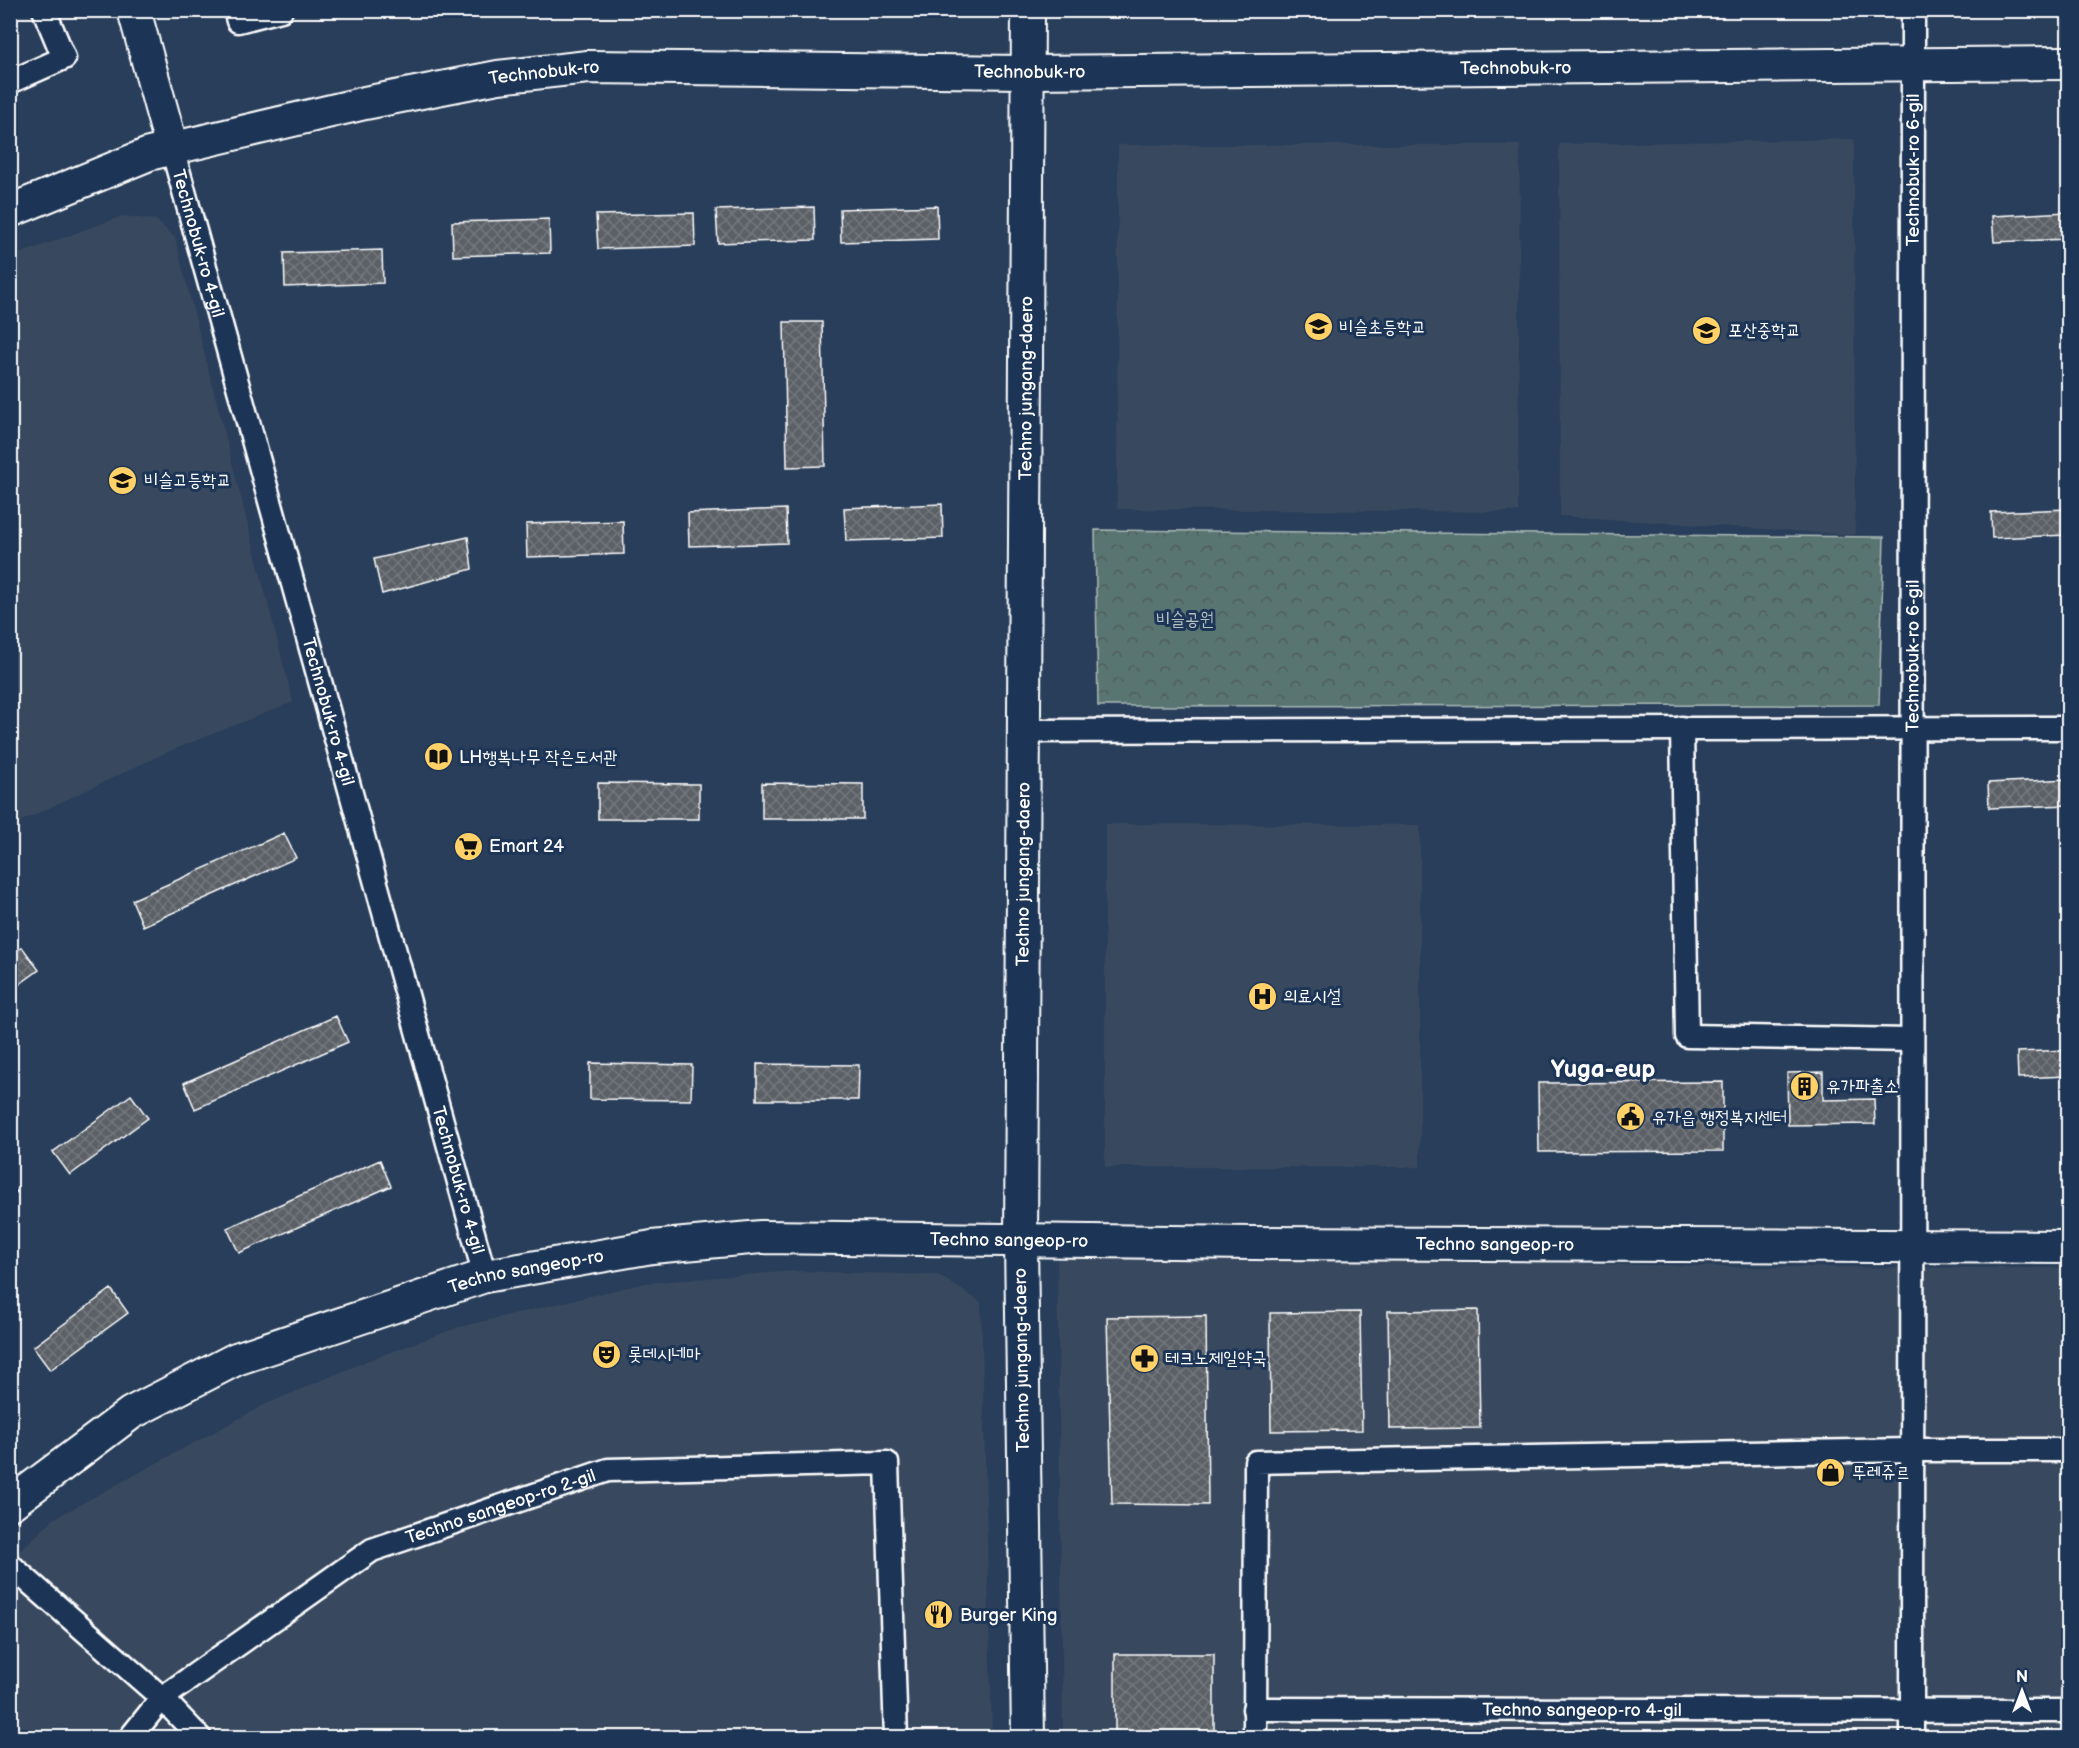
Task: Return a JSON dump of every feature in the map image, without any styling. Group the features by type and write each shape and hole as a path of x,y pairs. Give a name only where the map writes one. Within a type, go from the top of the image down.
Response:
{"street":[{"path":"10,82 64,58 44,10"},
{"path":"134,10 172,148"},
{"path":"236,10 238,21 281,10"},
{"name":"Techno jungang-daero","path":"1028,10 1021,1242 1028,1737"},
{"name":"Technobuk-ro 6-gil","path":"1910,1248 1912,10"},
{"name":"Technobuk-ro","path":"10,211 149,154 172,148 365,104 498,77 588,67 1029,72 2068,63"},
{"name":"Technobuk-ro 4-gil","path":"172,148 485,1276"},
{"path":"1682,728 1687,1036 1911,1040"},
{"path":"1024,731 2068,728"},
{"name":"Techno sangeop-ro","path":"10,1504 131,1413 236,1359 485,1276 652,1247 760,1237 1021,1242 2068,1247"},
{"path":"1910,1248 1912,1737"},
{"path":"1255,1737 1256,1462 1912,1450 2068,1450"},
{"name":"Techno sangeop-ro 2-gil","path":"130,1737 162,1698 372,1550 608,1470 887,1463 896,1737"},
{"path":"10,1564 162,1698 200,1737"},
{"name":"Techno sangeop-ro 4-gil","path":"1254,1708 2068,1711"}],"shaded area":[{"name":"포산중학교","path":"1854,139 1855,535 1560,516 1559,144"},
{"name":"비슬초등학교","path":"1118,145 1520,145 1518,512 1117,509"},
{"name":"비슬고등학교","path":"122,216 156,220 175,238 293,702 167,752 11,826 11,257"},
{"name":"의료시설","path":"1105,824 1420,825 1420,1167 1105,1167"},
{"path":"1057,1253 1743,1267 2068,1268 2068,1737 1063,1737"},
{"path":"793,1271 938,1275 981,1302 992,1737 11,1738 11,1559 55,1518 264,1405 369,1360 459,1327 645,1283"}],"green space":[{"name":"비슬공원","path":"1095,530 1884,537 1879,705 1098,706"}],"building":[{"path":"937,206 938,239 841,242 840,209"},
{"path":"814,207 815,240 718,243 716,210"},
{"path":"2068,212 2068,239 1994,242 1992,216"},
{"path":"694,213 695,246 598,249 596,215"},
{"path":"549,219 550,253 453,256 452,222"},
{"path":"382,250 383,283 285,287 284,253"},
{"path":"2067,301 2068,381 2065,381"},
{"path":"784,322 822,322 825,466 787,467"},
{"path":"942,504 943,538 846,541 844,508"},
{"path":"786,509 787,543 689,546 688,513"},
{"path":"2068,509 2068,535 1992,538 1991,512"},
{"path":"623,521 624,554 527,557 526,524"},
{"path":"468,537 472,569 382,594 374,559"},
{"path":"2068,779 2068,805 1989,808 1988,783"},
{"path":"598,783 699,784 699,819 598,819"},
{"path":"762,783 863,784 863,819 762,819"},
{"path":"284,833 296,858 143,926 132,900"},
{"path":"22,947 39,970 10,991 10,956"},
{"path":"336,1016 348,1042 195,1109 184,1083"},
{"path":"2068,1050 2068,1076 2018,1078 2017,1052"},
{"path":"590,1063 692,1065 691,1100 590,1099"},
{"path":"757,1064 859,1065 858,1100 757,1100"},
{"name":"유가파출소","path":"1823,1072 1823,1100 1874,1099 1875,1124 1788,1125 1787,1073"},
{"name":"유가읍 행정복지센터","path":"1723,1082 1723,1151 1539,1152 1538,1083"},
{"path":"131,1095 148,1118 70,1175 53,1152"},
{"path":"380,1160 391,1186 239,1253 227,1228"},
{"path":"10,1183 17,1192 10,1196"},
{"path":"111,1289 128,1313 50,1370 33,1347"},
{"path":"1478,1310 1480,1428 1390,1429 1388,1311"},
{"path":"1360,1312 1362,1430 1271,1431 1270,1313"},
{"path":"1206,1316 1208,1505 1112,1504 1107,1317"},
{"path":"1115,1654 1214,1654 1214,1738 1115,1738"}],"place":[{"name":"비슬초등학교","path":"1318,327"},
{"name":"포산중학교","path":"1707,330"},
{"name":"비슬고등학교","path":"123,480"},
{"name":"LH행복나무 작은도서관","path":"438,757"},
{"name":"Emart 24","path":"468,846"},
{"name":"의료시설","path":"1262,996"},
{"name":"유가파출소","path":"1805,1086"},
{"name":"유가읍 행정복지센터","path":"1631,1117"},
{"name":"롯데시네마","path":"607,1354"},
{"name":"테크노제일약국","path":"1144,1358"},
{"name":"뚜레쥬르","path":"1831,1472"},
{"name":"Burger King","path":"939,1615"}],"district":[{"name":"Yuga-eup","path":"1603,1069"}]}
